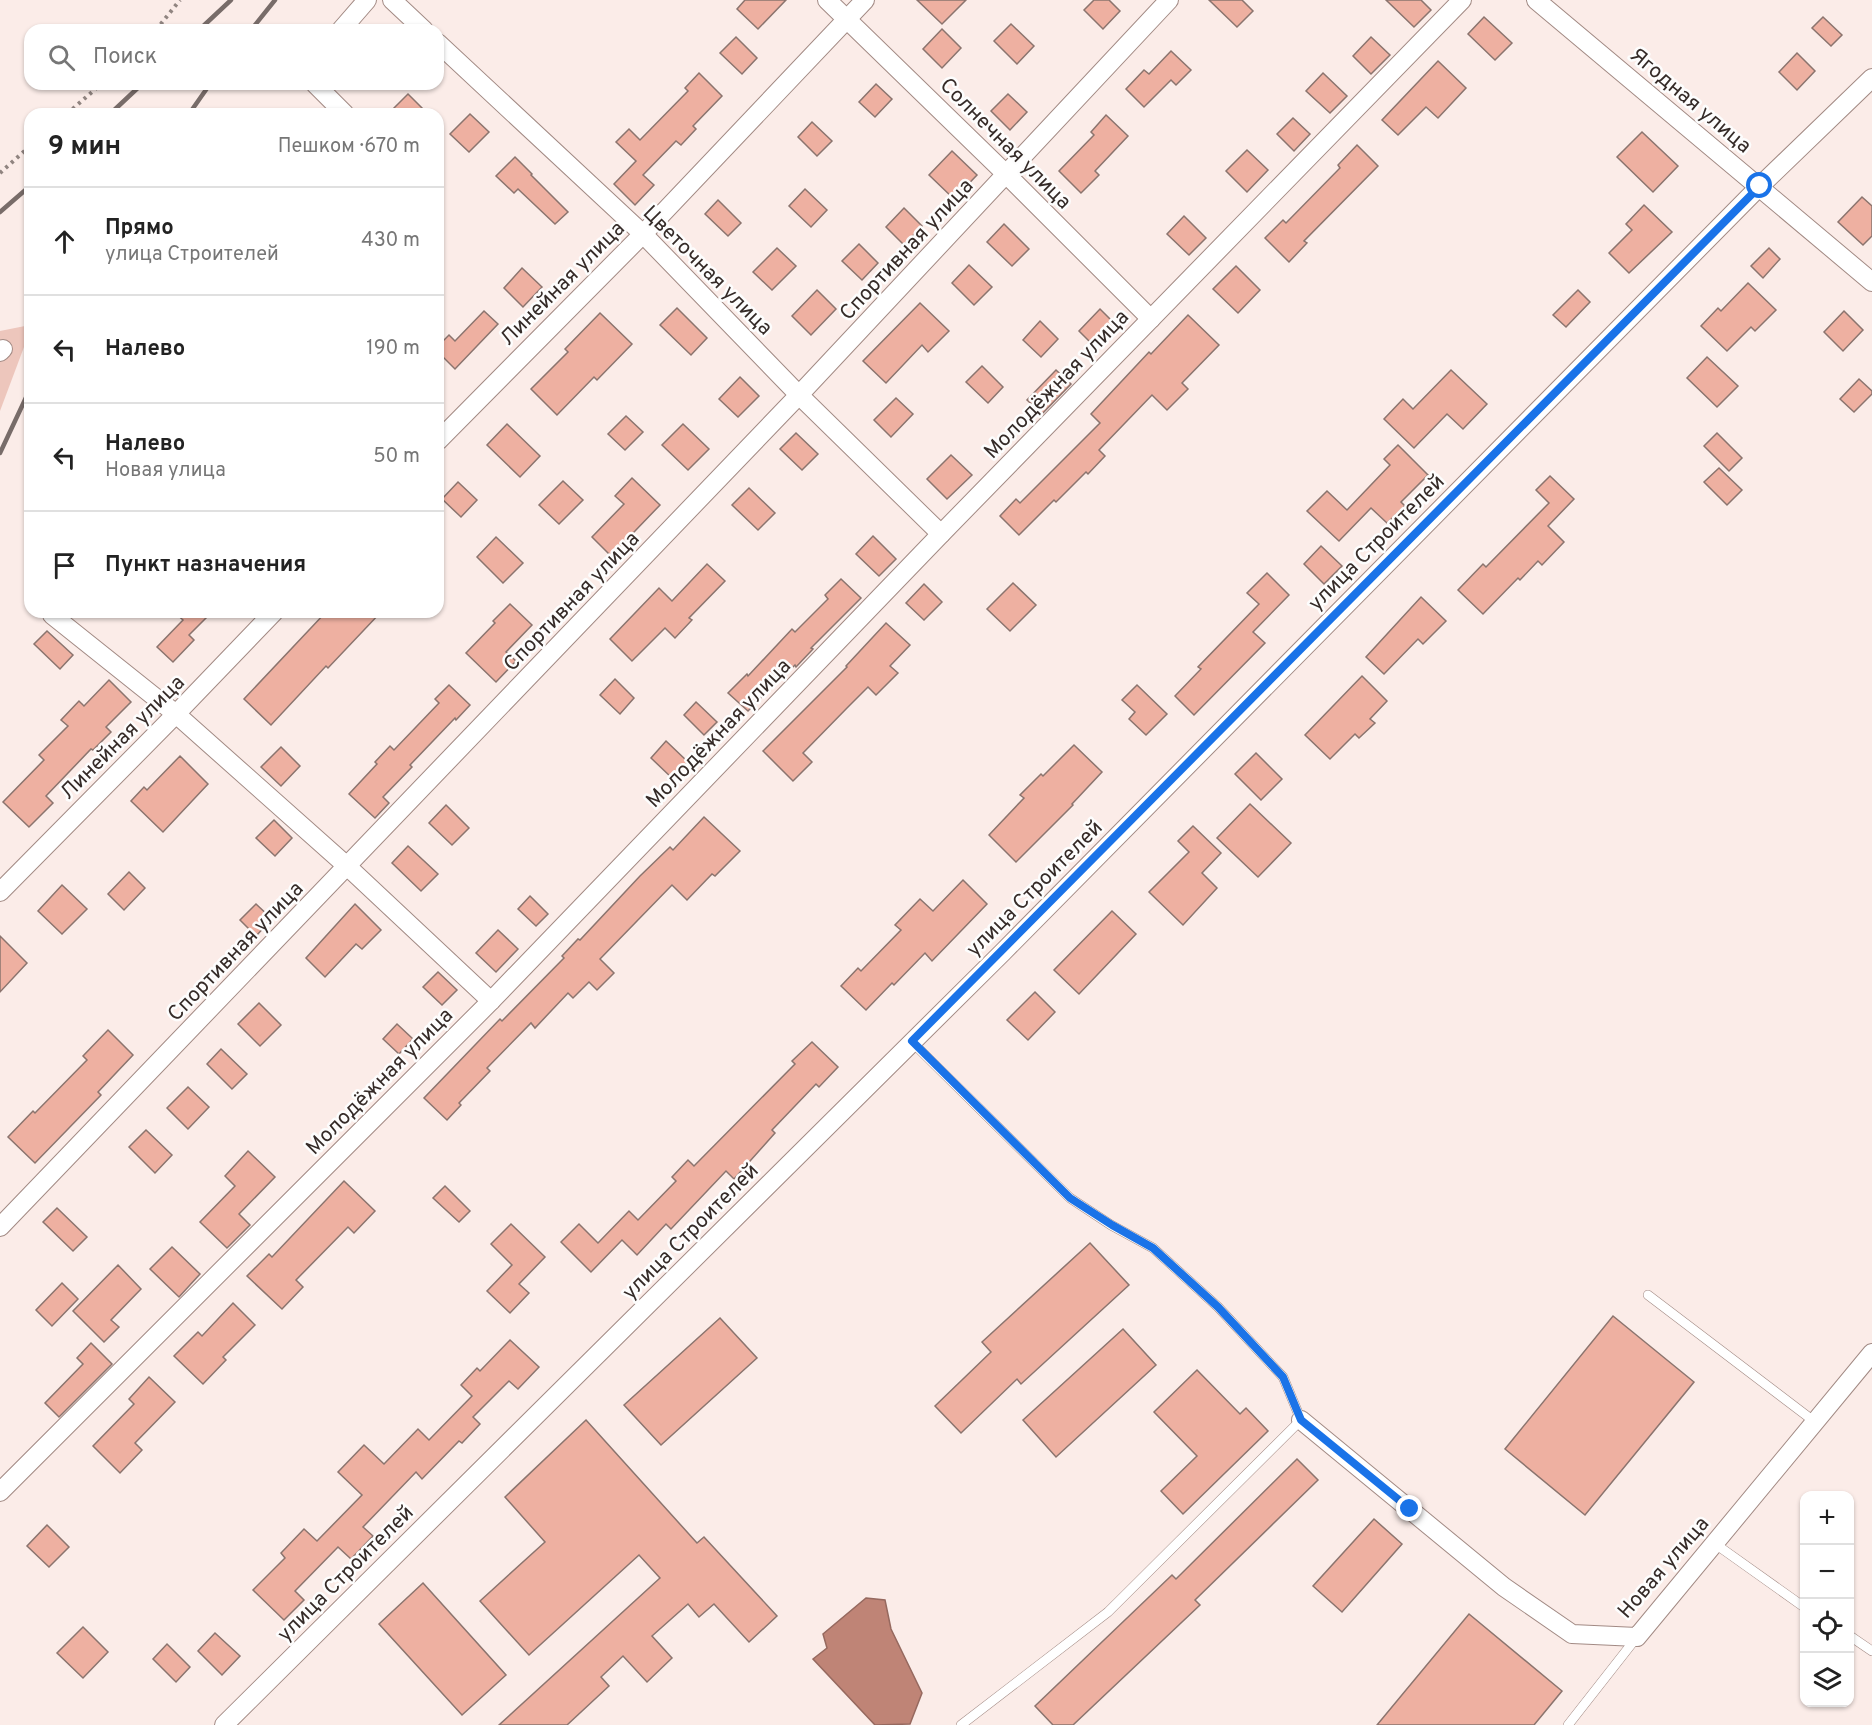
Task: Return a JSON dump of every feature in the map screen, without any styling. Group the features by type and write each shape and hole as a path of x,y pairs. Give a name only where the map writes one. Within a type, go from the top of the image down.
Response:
{"street":[{"path":"346,24 367,0"},
{"path":"392,0 418,24"},
{"name":"Солнечная улица","path":"827,0 1151,319"},
{"name":"Линейная улица","path":"444,435 642,234 865,0"},
{"name":"Спортивная улица","path":"0,1227 799,395 1169,0"},
{"name":"Молодёжная улица","path":"0,1492 492,1001 941,534 1462,0"},
{"name":"Ягодная улица","path":"1536,0 1872,282"},
{"name":"Цветочная улица","path":"444,49 642,234 799,395 941,534"},
{"name":"улица Строителей","path":"224,1725 912,1041 1760,186 1872,78"},
{"path":"321,90 339,108"},
{"path":"56,618 176,714 348,867 492,1001"},
{"name":"Линейная улица","path":"0,892 268,618"},
{"name":"Новая улица","path":"1301,1420 1504,1587 1572,1634 1638,1637 1872,1353"}],"lane":[{"path":"912,1041 1070,1198 1153,1248 1218,1307 1283,1377 1301,1420 1108,1612 961,1725"},
{"path":"1647,1295 1815,1422"},
{"path":"1714,1543 1800,1604"},
{"path":"1568,1725 1638,1637"},
{"path":"1854,1639 1872,1651"}],"path":[{"path":"161,24 180,0"},
{"path":"74,108 94,90"},
{"path":"0,173 24,151"}],"shaded area":[{"path":"24,326 24,347 0,411 0,331"},
{"path":"866,1598 885,1600 891,1629 922,1693 910,1724 875,1725 813,1659 827,1648 823,1634"}],"building":[{"path":"745,0 786,0 758,29 737,9"},
{"path":"917,0 966,0 942,24"},
{"path":"1094,0 1109,0 1120,11 1103,29 1084,10"},
{"path":"1209,0 1242,0 1253,11 1237,27"},
{"path":"1386,0 1421,0 1431,10 1414,27"},
{"path":"1484,17 1512,43 1495,60 1468,34"},
{"path":"1823,17 1842,35 1831,46 1812,28"},
{"path":"1011,24 1034,46 1017,64 994,41"},
{"path":"942,29 961,48 942,68 923,49"},
{"path":"736,37 757,58 742,74 720,53"},
{"path":"1371,37 1390,55 1371,74 1353,56"},
{"path":"1171,51 1191,70 1176,85 1171,80 1144,107 1126,89 1144,70 1149,74"},
{"path":"1797,53 1815,71 1797,90 1779,72"},
{"path":"1438,61 1466,88 1438,118 1426,107 1398,135 1382,120"},
{"path":"699,73 722,96 693,126 696,129 681,145 676,141 643,175 654,185 635,205 614,184 636,161 616,142 629,129 640,140 688,91 685,88"},
{"path":"1323,73 1347,96 1330,113 1306,91"},
{"path":"876,84 892,99 875,117 859,102"},
{"path":"408,94 422,108 394,108"},
{"path":"1008,94 1027,112 1010,130 991,111"},
{"path":"470,114 489,132 469,152 450,134"},
{"path":"1106,115 1128,136 1095,171 1099,175 1081,193 1059,171 1094,135 1091,132"},
{"path":"1293,118 1310,134 1294,151 1277,134"},
{"path":"812,122 832,141 817,156 798,137"},
{"path":"1642,132 1678,166 1653,192 1617,157"},
{"path":"1357,145 1378,166 1304,241 1307,243 1289,262 1265,238 1283,220 1286,223 1340,168 1338,165"},
{"path":"1247,150 1268,170 1247,192 1226,171"},
{"path":"952,151 977,175 954,199 929,175"},
{"path":"515,157 568,212 555,224 518,189 514,193 496,176"},
{"path":"805,189 827,210 811,227 789,206"},
{"path":"1862,197 1872,206 1872,236 1863,245 1838,222"},
{"path":"718,200 741,223 728,236 705,214"},
{"path":"1644,205 1672,232 1629,273 1609,253 1632,230 1626,224"},
{"path":"904,208 922,226 904,245 886,227"},
{"path":"1184,216 1206,238 1189,255 1167,234"},
{"path":"1004,224 1029,249 1012,266 987,242"},
{"path":"859,244 878,263 862,280 842,261"},
{"path":"777,248 796,266 772,290 753,272"},
{"path":"1769,248 1780,259 1763,278 1751,266"},
{"path":"969,265 992,287 974,305 952,283"},
{"path":"1236,266 1260,290 1238,313 1213,289"},
{"path":"522,268 542,287 523,307 504,288"},
{"path":"1748,283 1776,310 1755,331 1751,327 1727,351 1701,326 1718,308 1721,311"},
{"path":"817,290 836,309 811,335 792,316"},
{"path":"1578,290 1590,302 1566,327 1553,315"},
{"path":"920,303 949,331 928,352 922,345 886,383 863,361"},
{"path":"677,308 707,338 691,355 660,325"},
{"path":"1100,309 1117,326 1096,348 1079,331"},
{"path":"484,311 498,324 455,369 444,358 444,340 449,335 455,341"},
{"path":"1844,311 1863,330 1843,351 1824,332"},
{"path":"600,313 632,344 597,380 594,377 557,415 531,389 568,352 565,349"},
{"path":"1188,315 1219,345 1182,383 1188,389 1167,410 1152,395 1099,450 1105,456 1088,474 1086,472 1056,502 1054,500 1019,535 1000,516 1016,499 1020,503 1100,423 1091,414 1149,352 1151,354"},
{"path":"1040,321 1058,339 1041,357 1023,340"},
{"path":"1707,357 1738,386 1717,407 1687,378"},
{"path":"982,366 1003,387 988,403 966,382"},
{"path":"1056,370 1071,384 1042,414 1027,400"},
{"path":"1451,370 1487,404 1463,429 1447,414 1414,448 1384,419 1403,399 1413,409"},
{"path":"740,377 759,396 738,417 719,399"},
{"path":"1859,379 1872,391 1872,394 1854,412 1840,399"},
{"path":"896,398 913,414 891,437 874,420"},
{"path":"626,416 643,432 625,450 608,434"},
{"path":"507,424 540,456 520,477 487,445"},
{"path":"683,424 709,449 688,470 662,445"},
{"path":"796,433 818,454 802,470 780,449"},
{"path":"1717,433 1742,458 1729,471 1704,446"},
{"path":"1398,445 1428,475 1401,502 1405,506 1387,523 1371,508 1339,541 1307,511 1327,491 1347,510 1390,465 1384,459"},
{"path":"951,455 972,475 947,499 927,479"},
{"path":"1719,468 1742,490 1727,505 1704,482"},
{"path":"1550,476 1574,499 1548,526 1564,542 1542,565 1538,561 1520,580 1518,578 1483,614 1458,590 1483,564 1486,567 1549,503 1536,490"},
{"path":"632,478 660,505 611,556 592,537 624,504 615,496"},
{"path":"563,481 583,500 559,524 539,505"},
{"path":"458,482 477,500 461,517 444,501 444,497"},
{"path":"749,488 775,513 758,530 732,505"},
{"path":"873,536 896,559 879,576 856,554"},
{"path":"496,537 523,563 503,583 477,557"},
{"path":"1321,546 1342,566 1324,584 1304,564"},
{"path":"707,564 725,581 689,618 692,620 675,638 665,628 632,661 610,639 659,588 672,601"},
{"path":"1267,573 1289,595 1253,632 1265,643 1194,715 1175,696 1201,669 1198,667 1259,604 1247,593"},
{"path":"841,579 861,598 811,648 813,649 796,667 795,665 748,711 728,693 747,674 748,676 792,629 795,632 828,599 825,595"},
{"path":"1013,583 1036,605 1010,631 987,609"},
{"path":"924,584 942,602 924,620 906,603"},
{"path":"1421,597 1446,621 1423,644 1418,639 1384,674 1366,657"},
{"path":"510,604 532,625 506,652 516,661 496,682 466,653"},
{"path":"181,618 206,618 189,635 194,640 173,662 157,647 183,620"},
{"path":"320,618 375,618 328,668 326,666 271,725 244,699"},
{"path":"886,623 910,645 890,666 898,673 876,695 868,687 803,753 812,762 793,781 763,751 847,667"},
{"path":"47,631 73,655 60,669 34,644"},
{"path":"1362,676 1387,701 1370,719 1375,723 1359,738 1355,734 1330,759 1305,735"},
{"path":"615,679 634,698 620,714 600,695"},
{"path":"109,680 131,702 106,727 111,732 93,750 91,749 46,796 53,803 29,827 3,802 44,760 39,755 68,726 61,720 79,701 84,706"},
{"path":"449,685 470,705 410,765 412,767 383,797 389,803 375,818 349,794 377,764 375,762 390,746 394,750 439,703 435,699"},
{"path":"1137,685 1167,714 1146,735 1129,719 1135,712 1122,700"},
{"path":"696,702 717,722 704,735 684,715"},
{"path":"666,741 688,762 672,778 651,758"},
{"path":"1074,745 1102,772 1073,805 1016,862 989,835 1024,798 1020,795"},
{"path":"281,747 300,766 281,786 261,767"},
{"path":"1256,753 1282,779 1261,800 1235,774"},
{"path":"180,756 208,784 163,832 131,801 144,787 147,790"},
{"path":"1250,804 1291,843 1258,877 1217,838"},
{"path":"446,805 469,828 452,845 429,823"},
{"path":"704,817 740,851 715,876 712,874 687,900 672,885 600,959 614,973 597,990 589,982 573,998 568,993 535,1028 531,1023 487,1068 490,1071 459,1103 461,1105 447,1120 424,1098 500,1019 502,1021 564,958 562,956 640,876 670,847 673,850"},
{"path":"274,820 292,838 275,856 256,838"},
{"path":"1193,826 1221,853 1202,873 1217,888 1183,925 1149,892 1189,852 1178,841"},
{"path":"408,846 438,874 421,891 392,863"},
{"path":"129,872 145,888 124,910 108,894"},
{"path":"963,880 987,904 932,961 925,953 866,1010 841,986 858,968 861,971 901,930 895,925 920,899 933,911"},
{"path":"62,885 87,909 62,934 38,911"},
{"path":"530,896 548,914 536,926 518,909"},
{"path":"256,904 272,919 256,936 240,920"},
{"path":"355,904 381,930 362,949 356,944 325,977 306,958"},
{"path":"1112,911 1136,934 1079,994 1054,970"},
{"path":"498,930 518,949 496,972 476,953"},
{"path":"0,936 27,963 0,992"},
{"path":"438,972 457,990 442,1005 423,987"},
{"path":"1035,992 1055,1012 1028,1040 1007,1020"},
{"path":"259,1003 281,1025 260,1046 238,1024"},
{"path":"397,1024 413,1039 399,1054 383,1039"},
{"path":"108,1030 133,1055 98,1092 101,1095 35,1163 8,1137 87,1060 83,1056"},
{"path":"812,1042 838,1067 819,1087 816,1084 772,1130 775,1133 734,1179 726,1171 671,1229 666,1224 637,1255 622,1240 591,1272 561,1242 579,1224 598,1243 629,1211 638,1220 676,1181 672,1177 688,1160 694,1166 795,1064 792,1061"},
{"path":"221,1049 247,1074 232,1089 207,1064"},
{"path":"188,1087 209,1107 188,1129 167,1108"},
{"path":"146,1130 172,1155 155,1173 129,1147"},
{"path":"248,1151 275,1177 239,1214 250,1225 227,1248 200,1222 235,1186 225,1176"},
{"path":"344,1181 375,1211 354,1233 348,1227 296,1280 303,1287 282,1309 247,1276 269,1254 272,1257"},
{"path":"445,1186 470,1211 459,1222 433,1198"},
{"path":"57,1208 87,1237 73,1251 43,1222"},
{"path":"511,1224 545,1257 519,1284 529,1293 510,1313 487,1291 512,1265 491,1244"},
{"path":"1090,1243 1129,1285 1021,1384 1017,1379 961,1433 935,1406 991,1352 982,1342"},
{"path":"172,1247 200,1274 179,1297 150,1269"},
{"path":"118,1265 141,1289 111,1320 119,1327 104,1342 73,1311"},
{"path":"62,1283 78,1299 52,1326 36,1310"},
{"path":"233,1303 255,1325 223,1357 226,1360 203,1384 174,1356 198,1332 202,1336"},
{"path":"1613,1316 1694,1382 1585,1515 1505,1449"},
{"path":"720,1318 757,1358 661,1445 624,1405"},
{"path":"1123,1329 1156,1365 1056,1457 1023,1420"},
{"path":"510,1340 539,1367 518,1389 509,1381 473,1417 480,1424 462,1443 459,1441 422,1479 416,1472 363,1527 373,1536 351,1559 338,1547 295,1591 304,1600 284,1620 253,1590 285,1558 281,1553 304,1529 317,1541 362,1495 338,1472 364,1445 384,1464 418,1429 429,1440 472,1396 461,1385 477,1368 480,1371"},
{"path":"91,1343 112,1364 59,1417 45,1403 83,1364 77,1358"},
{"path":"1197,1370 1240,1414 1246,1408 1268,1431 1183,1514 1161,1491 1197,1456 1154,1412"},
{"path":"149,1377 175,1402 135,1443 142,1450 120,1473 93,1446 134,1404 129,1399"},
{"path":"586,1420 697,1543 704,1537 777,1616 749,1642 714,1604 699,1617 688,1604 652,1636 672,1658 647,1682 623,1656 601,1677 609,1686 567,1725 499,1725 660,1578 639,1555 529,1655 480,1601 545,1542 505,1497"},
{"path":"1297,1459 1318,1480 1195,1600 1200,1605 1073,1725 1053,1725 1035,1706 1172,1575 1176,1579"},
{"path":"1374,1519 1402,1544 1342,1612 1313,1586"},
{"path":"47,1525 69,1547 49,1567 27,1546"},
{"path":"423,1583 506,1675 462,1715 379,1624"},
{"path":"1469,1614 1562,1691 1534,1725 1377,1725"},
{"path":"83,1627 108,1652 83,1678 57,1653"},
{"path":"215,1633 240,1656 222,1675 198,1651"},
{"path":"167,1644 190,1667 176,1682 153,1659"}],"railway":[{"path":"205,24 231,0"},
{"path":"256,24 275,0"},
{"path":"116,108 136,90"},
{"path":"193,108 206,90"},
{"path":"0,212 24,191"},
{"path":"0,453 24,402"}],"route":[{"path":"1410,1509 1301,1420 1283,1377 1218,1307 1153,1248 1070,1198 912,1041 1003,952 1760,186"}]}
